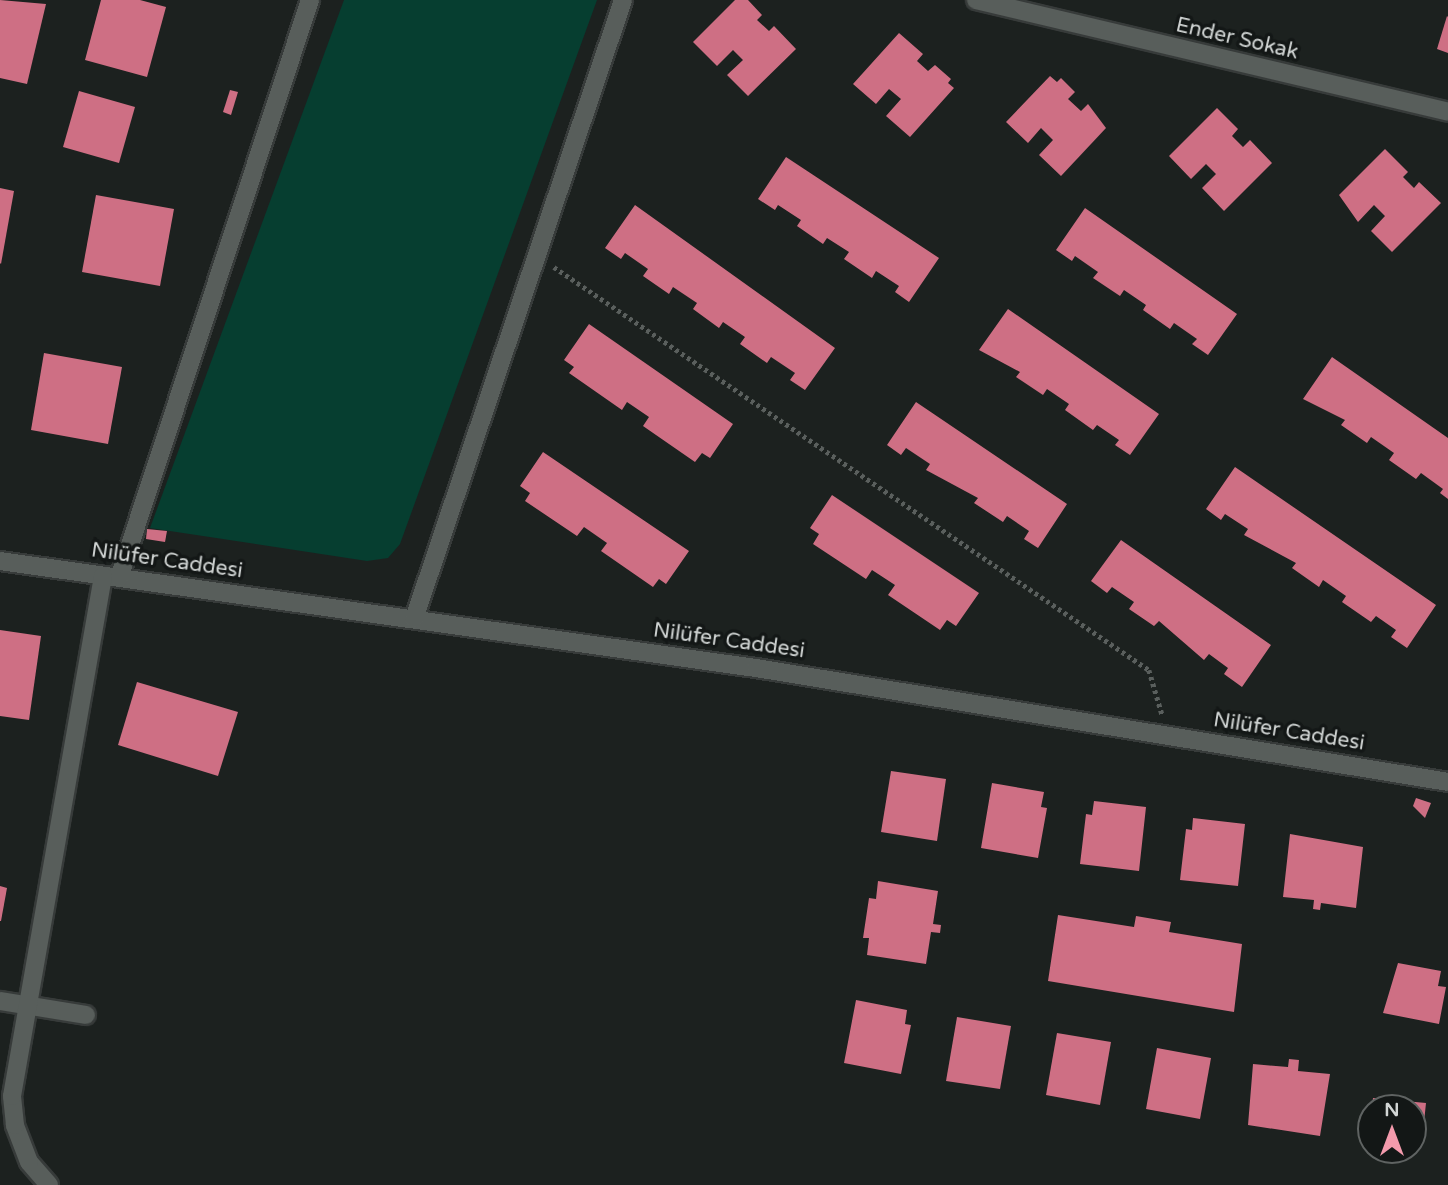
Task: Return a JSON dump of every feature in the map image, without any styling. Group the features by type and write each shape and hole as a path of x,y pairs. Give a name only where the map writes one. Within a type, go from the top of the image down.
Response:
{"street":[{"path":"49,1185 29,1162 14,1115 12,1096 111,577 310,0"},
{"path":"415,619 624,0"},
{"name":"Ender Sokak","path":"976,0 1448,112"},
{"name":"Nilüfer Caddesi","path":"0,561 756,668 1448,782"},
{"path":"0,1001 86,1015"}],"path":[{"path":"539,256 1149,670 1169,735"}],"green space":[{"path":"344,0 597,0 400,544 388,558 367,561 150,528"}],"building":[{"path":"0,0 46,4 27,84 0,78"},
{"path":"101,0 140,0 166,7 147,77 85,60"},
{"path":"735,0 748,0 762,15 757,20 769,31 774,26 796,49 748,96 727,75 743,60 733,50 717,66 693,42"},
{"path":"1448,17 1448,53 1437,49"},
{"path":"899,33 923,54 917,61 928,71 935,65 951,79 948,83 954,88 910,137 886,116 901,99 889,89 876,104 853,84"},
{"path":"1050,76 1057,82 1061,78 1075,92 1068,99 1081,111 1088,104 1106,128 1061,176 1039,155 1053,140 1041,128 1028,143 1006,122"},
{"path":"230,90 238,92 231,115 223,112"},
{"path":"79,91 135,107 119,163 63,147"},
{"path":"1217,108 1238,129 1232,136 1243,147 1250,140 1272,163 1224,211 1202,188 1216,174 1206,164 1191,179 1169,156"},
{"path":"1385,149 1408,172 1403,177 1414,188 1419,182 1441,203 1392,252 1371,231 1385,216 1374,205 1358,222 1339,195"},
{"path":"786,157 939,258 909,302 895,292 899,286 876,271 872,278 844,259 849,252 827,238 823,244 797,226 801,220 778,205 775,210 758,199"},
{"path":"0,188 14,191 1,264 0,263"},
{"path":"96,195 174,209 160,286 82,272"},
{"path":"635,205 835,348 805,390 790,380 795,373 771,357 767,363 740,344 745,337 723,322 719,328 693,309 697,303 673,287 669,294 643,276 648,269 625,253 621,259 605,248"},
{"path":"1085,208 1237,314 1208,355 1192,344 1197,339 1174,323 1170,329 1143,310 1146,305 1124,290 1120,296 1093,278 1098,272 1075,256 1072,261 1056,250"},
{"path":"1008,309 1159,414 1130,455 1115,445 1119,440 1097,425 1093,430 1065,410 1069,404 1047,389 1043,395 1016,377 1020,372 979,350"},
{"path":"589,324 733,424 710,458 702,453 695,462 643,426 649,417 627,402 622,410 569,373 574,367 564,360"},
{"path":"44,353 122,367 108,444 31,430"},
{"path":"1332,357 1448,438 1448,499 1440,493 1443,489 1421,473 1416,479 1389,460 1394,453 1371,437 1367,443 1341,425 1345,420 1303,399"},
{"path":"916,402 1067,504 1038,548 1024,539 1029,531 1007,516 1003,522 974,503 978,498 926,470 930,464 906,448 901,455 887,445"},
{"path":"543,452 689,551 666,584 659,579 653,587 601,551 607,543 584,527 577,536 525,501 530,493 520,486"},
{"path":"1235,467 1436,605 1407,648 1391,637 1396,630 1376,616 1371,622 1342,602 1346,596 1323,580 1319,587 1292,568 1296,563 1244,535 1248,529 1225,514 1221,520 1206,509"},
{"path":"832,495 979,593 956,626 947,620 940,630 888,595 895,585 872,570 866,579 813,544 819,534 810,528"},
{"path":"147,529 167,531 165,542 146,539"},
{"path":"1121,540 1271,645 1242,687 1224,674 1228,668 1209,654 1204,660 1159,621 1154,626 1129,609 1134,602 1112,587 1107,593 1091,581"},
{"path":"0,630 41,636 29,720 0,716"},
{"path":"137,682 238,712 218,776 118,745"},
{"path":"891,771 946,779 937,841 881,832"},
{"path":"992,783 1044,792 1041,807 1047,808 1038,858 981,848"},
{"path":"1416,798 1431,803 1425,818 1413,806"},
{"path":"1094,801 1146,807 1139,871 1080,864 1086,814 1092,815"},
{"path":"1193,818 1245,824 1238,886 1180,880 1186,829 1192,830"},
{"path":"1290,834 1363,847 1356,908 1321,903 1320,910 1313,909 1314,900 1283,897"},
{"path":"878,881 938,891 933,924 941,925 940,933 931,932 926,964 867,955 869,938 863,938 869,898 876,899"},
{"path":"0,886 7,888 1,921 0,921"},
{"path":"1058,915 1134,927 1136,916 1171,922 1169,932 1242,944 1234,1012 1048,981"},
{"path":"1398,963 1441,971 1438,986 1446,987 1439,1024 1383,1013"},
{"path":"856,1000 907,1010 905,1024 911,1025 901,1074 844,1063"},
{"path":"957,1017 1011,1026 1000,1089 946,1081"},
{"path":"1057,1033 1111,1042 1100,1105 1046,1095"},
{"path":"1157,1048 1211,1058 1200,1119 1146,1109"},
{"path":"1289,1059 1299,1060 1298,1071 1330,1074 1320,1136 1248,1125 1253,1064 1288,1067"}]}
